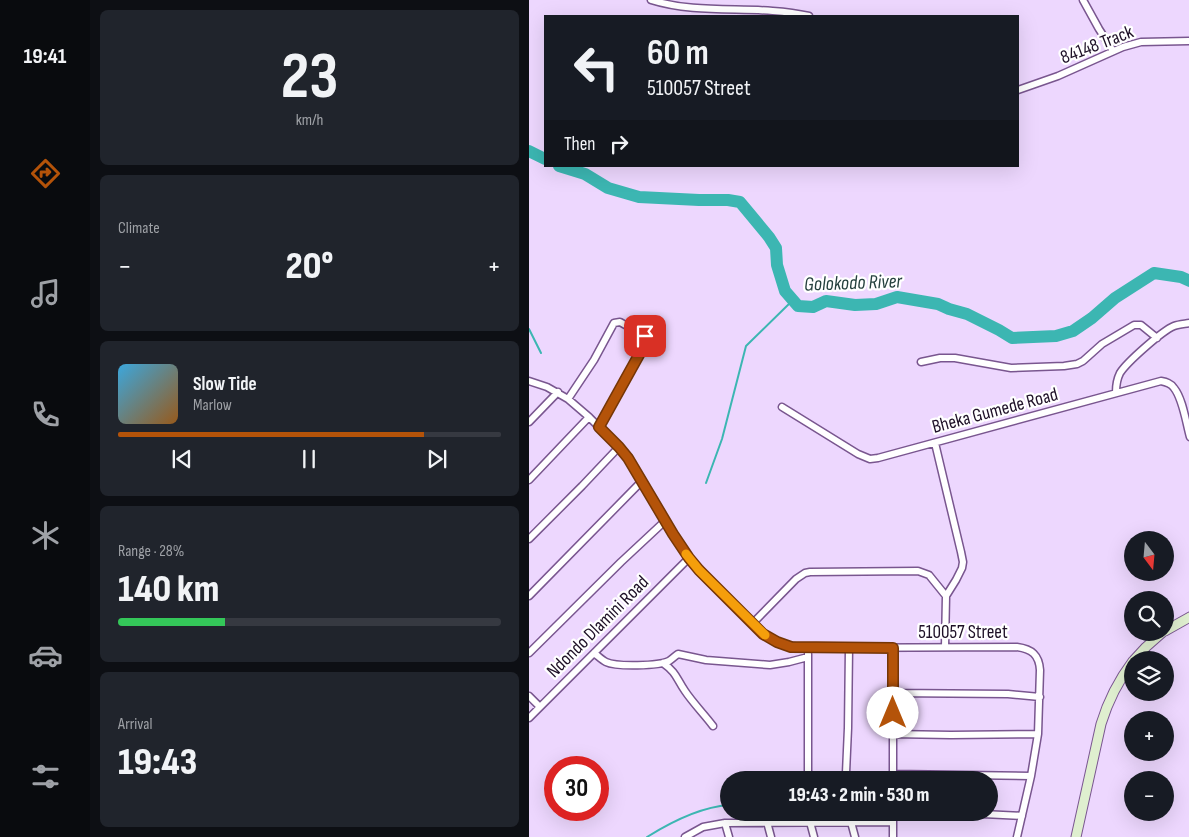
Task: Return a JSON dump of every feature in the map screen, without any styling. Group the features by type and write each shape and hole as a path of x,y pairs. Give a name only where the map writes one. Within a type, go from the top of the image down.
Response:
{"main road":[{"path":"1174,626 1189,617"},
{"path":"1142,651 1153,641"},
{"path":"1076,837 1106,708 1124,673"}],"street":[{"path":"651,0 674,6 693,8 773,11 802,15"},
{"path":"1083,0 1113,51"},
{"name":"84148 Track","path":"1019,90 1058,76 1123,47 1141,42 1189,41"},
{"path":"568,399 594,360 614,324 620,322 645,336 645,344 599,427"},
{"path":"1115,392 1123,369 1165,330 1173,326 1189,323"},
{"path":"921,362 940,358 955,358 1011,368 1064,366 1083,361 1102,344 1134,325 1141,326 1157,338"},
{"name":"510057 Street","path":"529,381 558,392 568,399 619,447 628,458 689,558 763,634 791,647 809,648 1025,648 1036,655 1040,664 1040,697"},
{"name":"Bheka Gumede Road","path":"782,407 836,441 871,459 1161,381 1167,382 1176,389 1189,437"},
{"path":"529,422 558,392"},
{"path":"529,480 589,417"},
{"path":"935,443 963,562 959,574 946,596 945,647"},
{"path":"529,539 619,447"},
{"path":"529,596 641,482"},
{"path":"529,653 665,521"},
{"name":"Ndondo Dlamini Road","path":"529,718 689,558"},
{"path":"753,623 796,579 810,572 917,571 929,575 946,596"},
{"path":"808,771 809,648"},
{"path":"846,771 849,728 849,648"},
{"path":"893,648 893,771"},
{"path":"594,653 607,662 616,665 640,666 663,663 671,660 678,654 706,660 770,665 809,657"},
{"path":"663,663 673,670 685,691 713,726"},
{"path":"893,693 1008,694 1040,697 1031,776 1017,837"},
{"path":"529,696 540,707"},
{"path":"893,734 1037,734"},
{"path":"998,776 1031,776"},
{"path":"998,815 1022,816"},
{"path":"685,837 703,827 725,823 859,821"},
{"path":"893,821 893,837"},
{"path":"767,822 771,837"},
{"path":"810,822 814,837"},
{"path":"851,822 855,837"},
{"path":"725,823 729,837"}],"waterway":[{"name":"Golokodo River","path":"529,151 544,158"},
{"name":"Golokodo River","path":"562,167 585,174 608,188 639,197 740,202 776,248 777,265 785,291 798,306 813,307 826,301 855,305 876,304 897,297 938,304 967,314 1012,338 1056,336 1073,331 1092,318 1115,298 1154,273 1181,277 1190,281"},
{"path":"706,483 722,439 746,346 793,300"},
{"path":"529,329 541,353"},
{"path":"647,837 686,816 720,806"}],"slow traffic":[{"path":"686,554 699,570 765,635"}],"route":[{"path":"645,336 645,344 599,427 628,458 689,558 763,634 783,645 791,647 893,648 893,713"}]}
